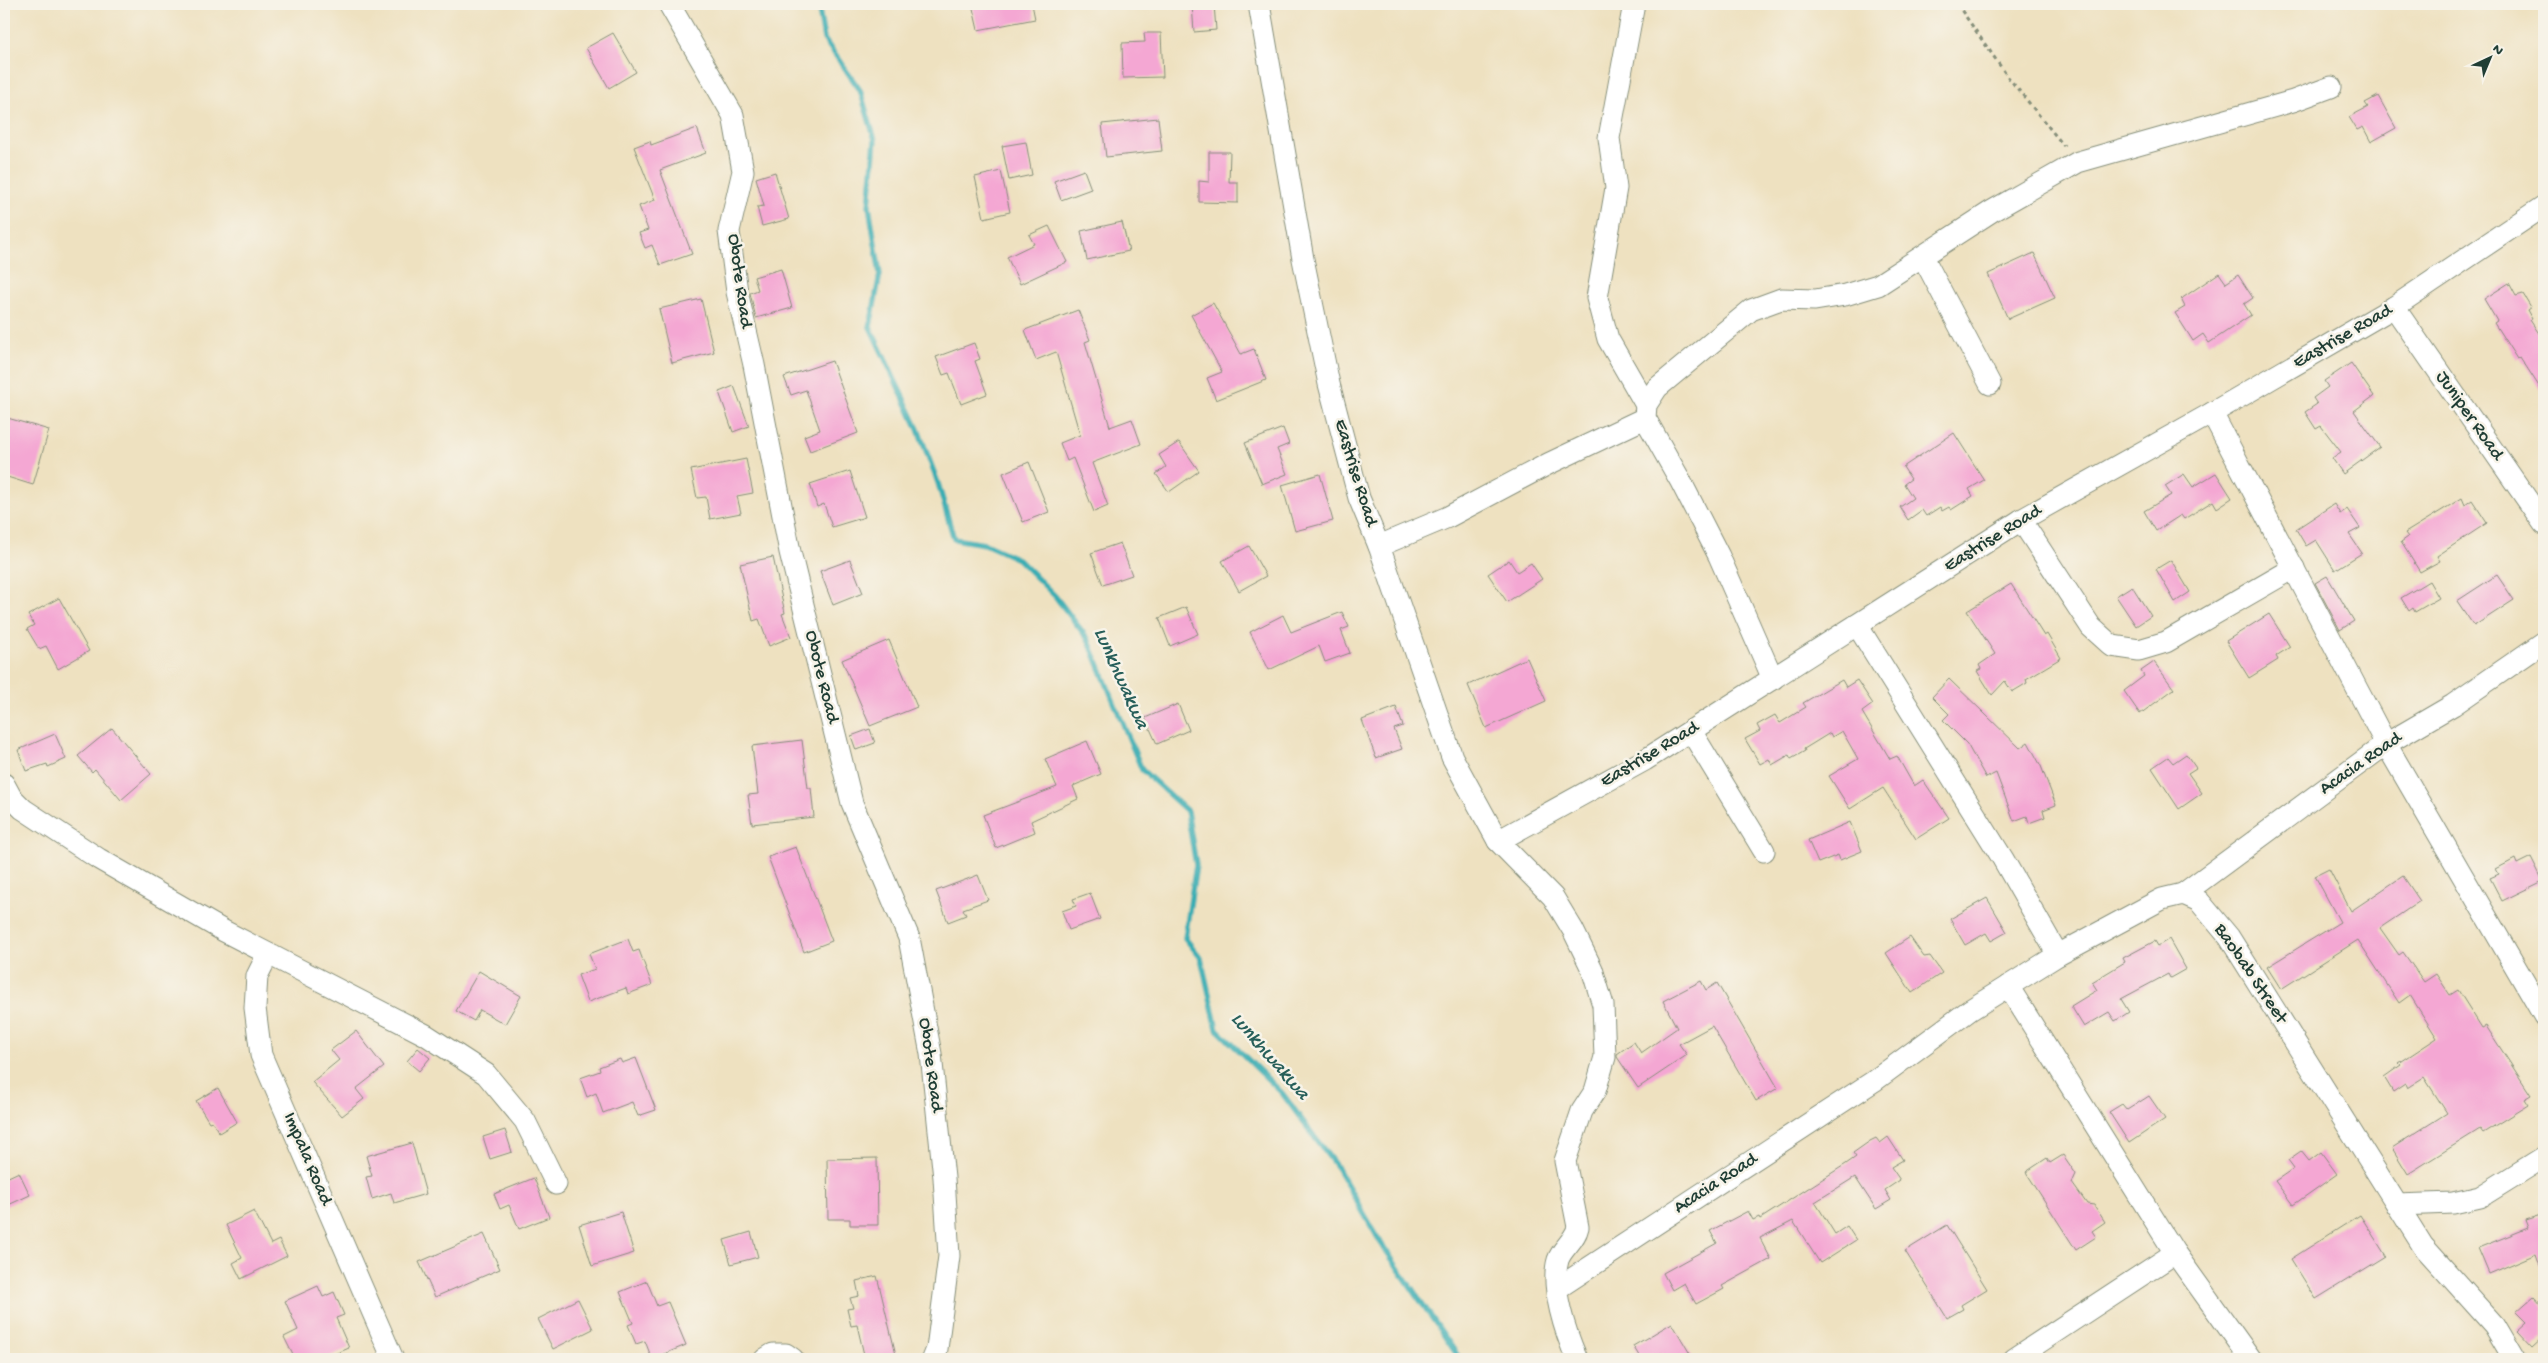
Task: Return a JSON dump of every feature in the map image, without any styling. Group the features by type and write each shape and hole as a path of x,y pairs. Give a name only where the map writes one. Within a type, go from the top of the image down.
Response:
{"street":[{"name":"Obote Road","path":"670,4 733,115 743,171 729,231 737,292 790,552 852,804 909,938 911,948 931,1054 944,1178 949,1256 938,1349 933,1359"},
{"name":"Eastrise Road","path":"1259,4 1303,259 1329,384 1359,498 1379,546 1452,757 1498,841 1645,760 2021,520 2212,414 2394,307 2544,206"},
{"path":"1634,4 1609,138 1616,188 1597,298 1608,339 1719,556 1773,679"},
{"path":"1379,546 1448,516 1645,412 1657,388 1751,310 1781,299 1815,300 1853,293 1878,285 2000,206 2078,162 2293,101 2331,87"},
{"path":"1923,257 1990,384"},
{"name":"Juniper Road","path":"2394,307 2544,524"},
{"path":"2212,414 2386,744 2544,1016"},
{"path":"2021,520 2091,627 2112,646 2139,650 2166,642 2294,568"},
{"path":"1857,625 2004,859 2058,955"},
{"name":"Acacia Road","path":"2183,894 2386,744 2453,705 2544,642"},
{"path":"1691,731 1764,851"},
{"path":"4,784 11,797 23,808 99,859 224,932 426,1035 486,1074 526,1121 556,1184"},
{"path":"1498,841 1553,897 1573,930 1592,969 1603,1005 1605,1057 1595,1091 1582,1111 1565,1161 1578,1228 1576,1237 1558,1259 1558,1288 1565,1327 1576,1359"},
{"path":"2183,894 2162,899 2058,955 2008,986 2176,1253 2251,1359"},
{"name":"Baobab Street","path":"2183,894 2199,901 2229,937 2423,1246 2494,1325 2514,1359"},
{"name":"Impala Road","path":"268,954 257,976 255,1008 261,1055 393,1359"},
{"name":"Acacia Road","path":"1558,1288 1874,1080 1970,1010 2008,986"},
{"path":"2397,1205 2453,1203 2480,1197 2544,1157"},
{"path":"2014,1359 2176,1253"},
{"path":"766,1359 773,1354 786,1354 793,1359"}],"path":[{"path":"1957,4 2008,77 2078,162"}],"building":[{"path":"972,4 1032,4 1035,19 978,30"},
{"path":"1192,4 1214,4 1216,30 1194,32"},
{"path":"613,33 636,72 609,88 586,48"},
{"path":"1144,33 1161,33 1163,77 1123,78 1122,43 1145,42"},
{"path":"2378,96 2396,128 2371,142 2363,127 2357,130 2349,117 2368,107 2365,103"},
{"path":"1158,118 1162,151 1106,157 1102,124"},
{"path":"697,128 706,153 660,170 692,254 660,265 652,245 645,248 639,233 648,230 639,206 655,200 634,147 650,141 651,145"},
{"path":"1026,142 1032,175 1009,180 1002,146"},
{"path":"1209,152 1230,152 1229,182 1238,182 1238,203 1199,202 1199,181 1209,182"},
{"path":"1084,170 1091,189 1061,200 1054,181"},
{"path":"1001,171 1010,212 984,218 975,177"},
{"path":"775,172 789,219 762,226 757,207 764,206 756,178"},
{"path":"1122,222 1129,251 1087,260 1081,231"},
{"path":"1049,226 1067,262 1020,284 1007,257 1034,244 1029,235"},
{"path":"2034,253 2055,298 2008,319 1988,274"},
{"path":"781,269 792,308 756,318 750,293 758,290 754,277"},
{"path":"2219,273 2226,283 2238,275 2253,298 2244,304 2251,315 2209,343 2203,334 2193,341 2175,313 2185,307 2181,299"},
{"path":"2509,283 2516,296 2523,294 2531,307 2527,310 2532,319 2530,320 2544,341 2544,394 2520,357 2517,359 2494,323 2497,321 2484,299"},
{"path":"701,299 714,352 672,363 659,309"},
{"path":"1213,303 1241,354 1254,349 1266,380 1216,400 1207,378 1222,372 1191,315"},
{"path":"1078,310 1090,340 1085,342 1110,427 1132,419 1141,444 1092,463 1108,506 1094,512 1073,458 1067,461 1060,443 1080,435 1056,352 1036,360 1025,330"},
{"path":"974,343 980,359 975,361 987,394 961,404 949,373 943,375 936,357"},
{"path":"832,361 858,433 810,451 804,436 820,430 806,390 791,395 784,377"},
{"path":"2351,363 2374,396 2354,411 2380,447 2343,474 2332,458 2341,452 2321,426 2316,429 2305,412 2317,404 2313,398 2328,387 2324,381"},
{"path":"734,386 749,426 733,432 719,392"},
{"path":"4,417 49,430 33,485 4,476"},
{"path":"1283,428 1289,444 1277,449 1287,474 1262,484 1245,443"},
{"path":"1954,433 1984,480 1969,489 1973,496 1951,510 1949,507 1942,511 1940,507 1926,516 1922,510 1908,520 1900,507 1913,498 1904,484 1911,479 1903,467"},
{"path":"1179,442 1199,471 1169,492 1156,474 1166,467 1159,455"},
{"path":"746,459 753,493 737,496 741,513 710,519 706,497 697,498 691,470"},
{"path":"1029,462 1049,512 1023,522 1003,473"},
{"path":"850,471 865,517 832,527 824,504 817,507 810,484"},
{"path":"2216,473 2232,498 2217,508 2213,501 2184,519 2181,515 2156,531 2144,511 2171,495 2165,486 2184,474 2193,487"},
{"path":"1320,474 1333,521 1295,531 1282,485"},
{"path":"2462,498 2465,505 2472,500 2487,523 2437,556 2440,561 2420,572 2401,542 2408,537 2405,533"},
{"path":"2334,504 2340,514 2347,509 2360,528 2349,534 2362,553 2335,570 2316,540 2306,546 2296,529"},
{"path":"1120,543 1132,575 1103,585 1091,553"},
{"path":"1249,546 1266,576 1239,591 1222,561"},
{"path":"773,557 785,613 782,614 791,637 769,646 759,619 753,621 740,564"},
{"path":"850,560 863,593 833,605 820,571"},
{"path":"1509,560 1517,572 1531,563 1542,579 1507,602 1488,574"},
{"path":"2171,560 2190,592 2175,602 2156,569"},
{"path":"2497,575 2514,600 2474,626 2457,601"},
{"path":"2327,576 2354,621 2340,630 2315,583"},
{"path":"2429,581 2439,598 2415,612 2413,608 2409,611 2401,598"},
{"path":"2011,584 2044,636 2047,634 2061,658 2026,679 2027,683 2012,692 2005,681 1992,695 1977,671 1981,669 1979,665 1995,654 1967,611"},
{"path":"2132,586 2151,616 2136,626 2116,596"},
{"path":"59,598 89,651 58,669 46,646 39,649 27,629 34,625 28,615"},
{"path":"1186,607 1198,634 1170,646 1159,618"},
{"path":"1342,612 1349,627 1341,630 1350,653 1325,662 1319,646 1269,670 1250,632 1283,615 1291,632"},
{"path":"2269,614 2290,647 2276,656 2278,660 2249,678 2226,641"},
{"path":"889,640 917,707 870,726 842,660"},
{"path":"1527,658 1546,701 1486,728 1468,685"},
{"path":"2154,662 2174,689 2140,714 2124,691 2144,676 2141,671"},
{"path":"1949,679 2020,748 2028,742 2041,766 2056,805 2043,810 2045,817 2029,823 2027,816 2014,821 1996,773 1986,778 1967,744 1943,720 1949,714 1932,697"},
{"path":"1842,680 1846,687 1857,680 1873,704 1862,712 1890,759 1897,756 1914,786 1923,780 1949,818 1916,839 1883,788 1850,809 1829,776 1858,759 1842,731 1832,737 1830,733 1791,759 1789,755 1772,765 1769,759 1760,764 1745,739 1760,731 1757,725 1775,715 1780,723 1806,707 1803,703"},
{"path":"1178,704 1189,730 1157,744 1145,718"},
{"path":"1396,707 1403,726 1394,729 1402,749 1376,758 1362,720"},
{"path":"112,728 151,774 121,800 95,769 92,772 78,756"},
{"path":"870,729 875,743 856,750 851,736"},
{"path":"55,734 66,759 48,767 47,764 26,771 18,750"},
{"path":"802,740 808,788 811,788 814,817 752,824 748,795 758,794 752,746"},
{"path":"1087,741 1101,774 1073,786 1078,799 1031,821 1035,832 996,848 983,815 1057,787 1045,759"},
{"path":"2186,754 2196,768 2188,773 2202,793 2179,809 2152,768 2168,757 2173,763"},
{"path":"1850,822 1862,851 1840,860 1838,855 1818,863 1808,840"},
{"path":"796,847 832,941 804,952 768,857"},
{"path":"2531,857 2543,881 2502,901 2490,878 2499,874 2496,869 2515,859 2517,864"},
{"path":"2329,869 2351,911 2403,876 2420,901 2380,928 2399,955 2403,952 2424,982 2436,974 2450,995 2458,990 2482,1028 2486,1026 2531,1095 2524,1099 2528,1105 2483,1133 2480,1129 2408,1174 2392,1148 2447,1113 2424,1077 2407,1088 2405,1084 2393,1092 2384,1077 2401,1065 2399,1063 2437,1038 2410,995 2399,1003 2358,940 2281,989 2267,967 2340,922 2315,876"},
{"path":"978,875 988,900 963,909 966,915 948,922 936,891"},
{"path":"1090,893 1100,919 1069,930 1062,911 1076,906 1073,899"},
{"path":"1987,898 2007,932 1991,941 1986,933 1965,945 1950,919"},
{"path":"1910,937 1924,957 1930,956 1942,973 1912,993 1886,953"},
{"path":"628,939 633,952 639,950 652,985 628,994 626,988 588,1002 578,975 595,969 589,954"},
{"path":"2169,939 2186,969 2170,978 2168,974 2121,999 2129,1012 2115,1021 2109,1012 2084,1027 2071,1006 2097,990 2092,982 2125,962 2123,958 2155,941 2158,946"},
{"path":"479,971 521,996 505,1024 480,1010 474,1021 456,1011"},
{"path":"1701,981 1706,990 1717,983 1778,1088 1756,1101 1712,1026 1679,1044 1687,1055 1638,1088 1617,1057 1617,1054 1634,1042 1641,1053 1677,1028 1663,1001"},
{"path":"356,1031 384,1067 356,1089 364,1099 342,1116 312,1082 339,1060 331,1050"},
{"path":"418,1048 430,1058 419,1071 407,1061"},
{"path":"636,1058 656,1110 638,1116 632,1102 603,1113 596,1093 587,1097 580,1078 600,1071 599,1067 620,1059 622,1063"},
{"path":"218,1088 237,1122 219,1133 212,1121 209,1122 196,1101"},
{"path":"2149,1096 2165,1119 2129,1143 2109,1112 2122,1104 2127,1110"},
{"path":"505,1130 512,1152 490,1159 483,1137"},
{"path":"1888,1137 1903,1160 1891,1167 1900,1180 1885,1190 1891,1200 1876,1209 1855,1177 1815,1202 1835,1234 1847,1226 1856,1240 1820,1263 1793,1221 1760,1238 1771,1259 1722,1286 1724,1289 1696,1304 1684,1283 1672,1290 1663,1273 1717,1243 1710,1231 1748,1211 1753,1220 1759,1217 1760,1219 1856,1157 1853,1153 1870,1141 1876,1138 1880,1143"},
{"path":"412,1143 426,1194 394,1203 391,1193 372,1199 366,1177 372,1176 366,1156"},
{"path":"2301,1151 2309,1161 2321,1152 2337,1174 2293,1205 2275,1181 2294,1168 2288,1160"},
{"path":"2063,1155 2076,1174 2072,1183 2087,1204 2094,1205 2105,1222 2092,1231 2096,1237 2076,1250 2026,1172 2047,1158 2050,1163"},
{"path":"877,1158 878,1225 850,1225 850,1219 828,1219 827,1159"},
{"path":"19,1172 30,1195 4,1207 4,1179"},
{"path":"534,1178 549,1217 519,1229 509,1205 500,1209 494,1194"},
{"path":"254,1211 271,1244 279,1240 287,1256 241,1279 233,1263 242,1258 226,1225"},
{"path":"621,1212 634,1253 592,1266 579,1225"},
{"path":"2544,1214 2544,1268 2541,1268 2536,1254 2489,1274 2478,1248 2528,1228 2525,1220"},
{"path":"2360,1215 2386,1256 2316,1299 2291,1259"},
{"path":"1947,1225 1987,1289 1961,1305 1963,1309 1947,1318 1905,1251"},
{"path":"751,1232 758,1257 731,1264 724,1240"},
{"path":"484,1234 500,1269 435,1297 419,1262"},
{"path":"877,1276 897,1359 865,1359 857,1325 851,1326 847,1309 853,1308 850,1298 859,1296 856,1281"},
{"path":"647,1281 657,1306 668,1302 686,1345 652,1359 645,1341 636,1344 628,1325 633,1323 620,1292"},
{"path":"318,1286 323,1297 334,1292 344,1315 336,1318 349,1348 323,1359 295,1359 284,1337 298,1330 285,1301"},
{"path":"2534,1296 2544,1307 2544,1337 2532,1348 2516,1331 2526,1322 2516,1312"},
{"path":"578,1299 593,1329 553,1349 538,1319"},
{"path":"1672,1323 1693,1359 1666,1359 1662,1353 1652,1359 1641,1359 1633,1346"}],"waterway":[{"name":"Lunkhwakwa","path":"818,4 824,39 860,90 875,140 869,206 880,274 870,327 918,429 938,483 954,539 985,544 1018,559 1055,596 1088,639 1142,770 1187,811 1196,865 1185,938 1201,958 1217,1029 1282,1093 1338,1169 1381,1243 1460,1359"}]}
